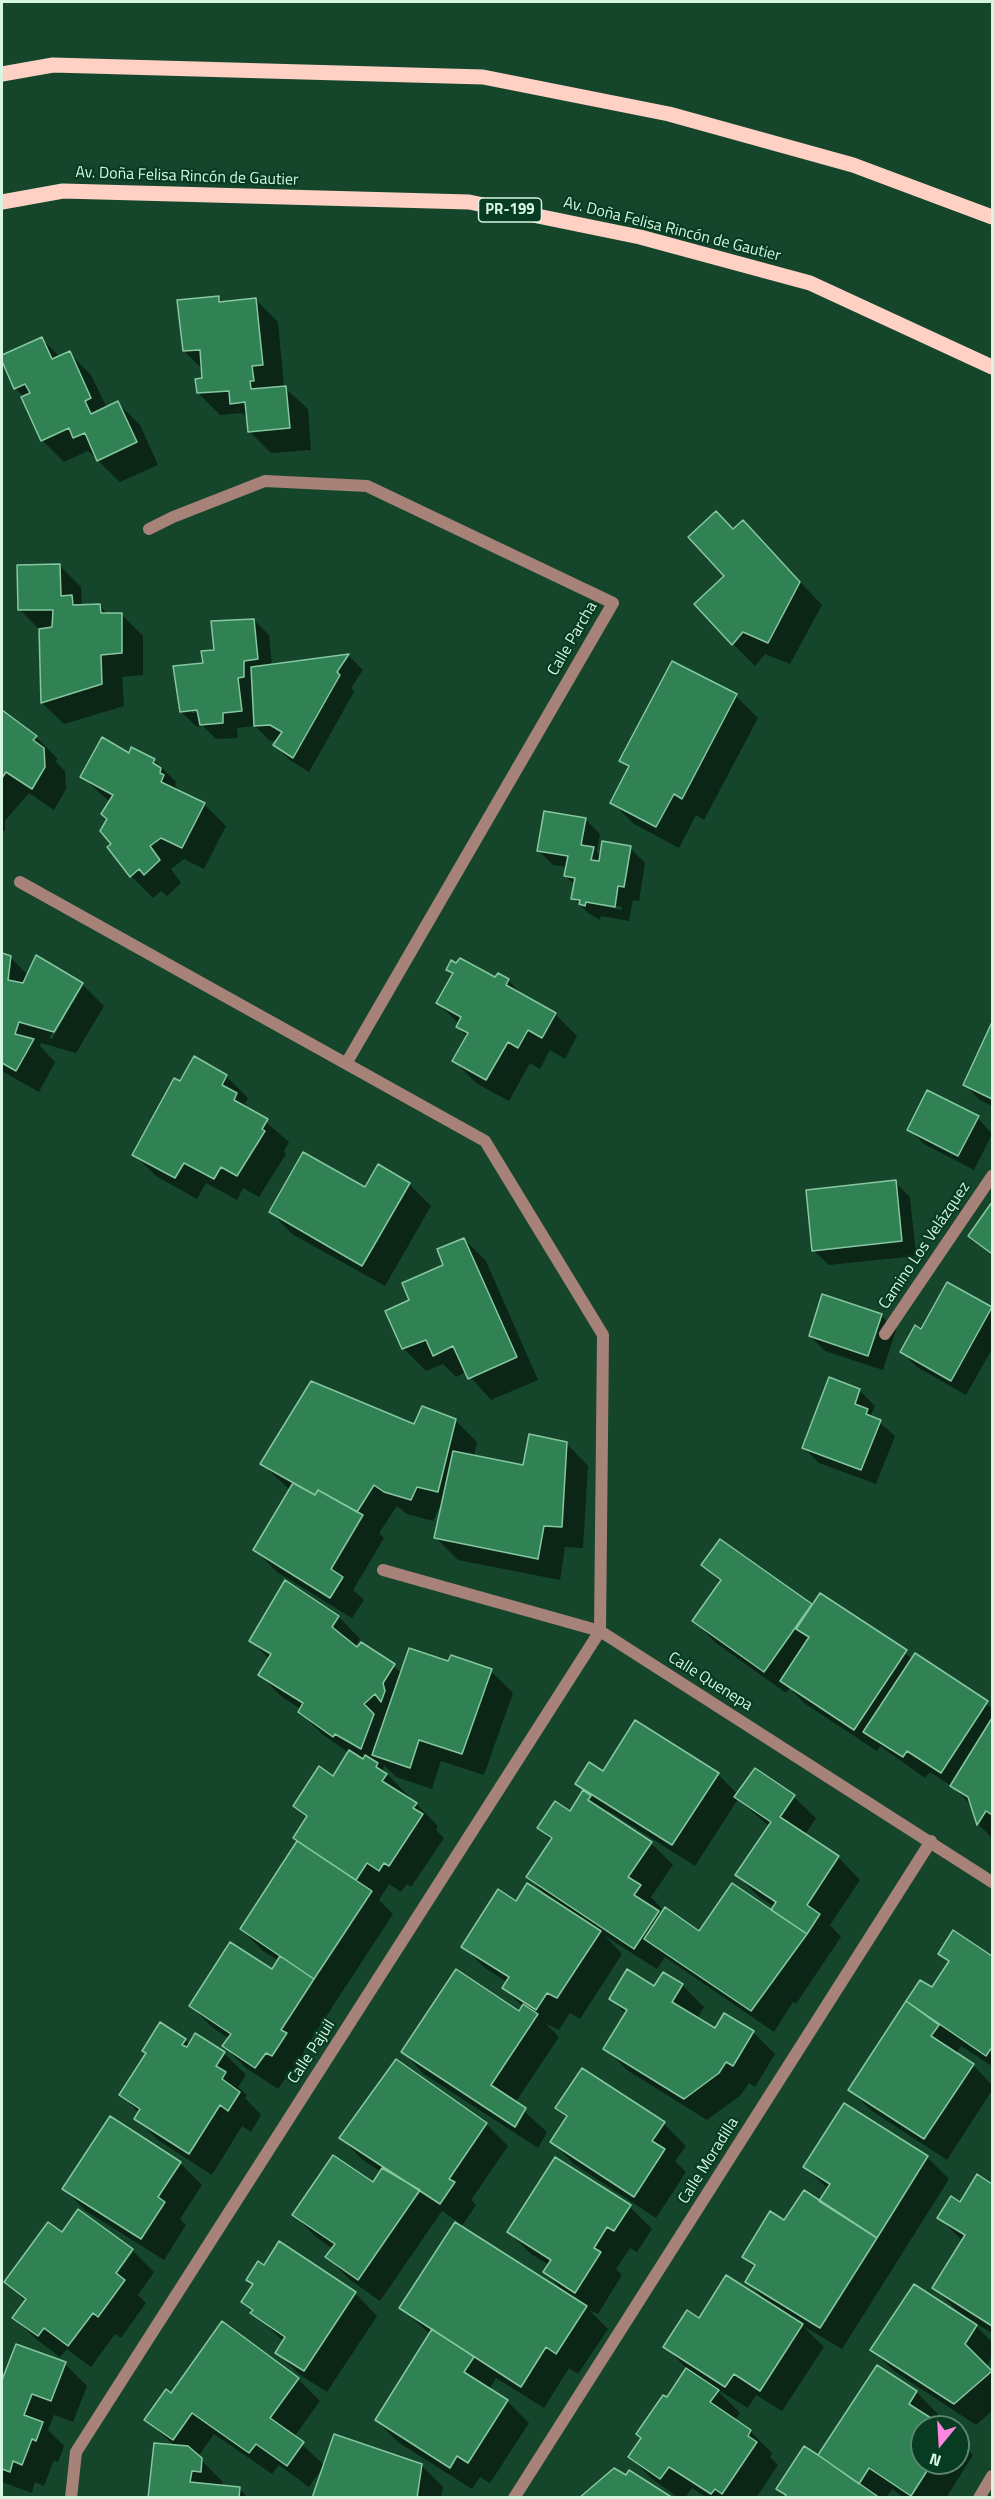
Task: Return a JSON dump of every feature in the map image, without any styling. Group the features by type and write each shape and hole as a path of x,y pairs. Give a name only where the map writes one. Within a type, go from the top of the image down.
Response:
{"main road":[{"path":"2,74 52,65 483,77 669,114 853,165 993,218"},
{"name":"Av. Doña Felisa Rincón de Gautier","path":"2,202 63,192 469,202 640,237 810,283 993,367"}],"street":[{"name":"Calle Parcha","path":"149,529 173,517 265,481 367,486 613,603 347,1062"},
{"path":"20,882 347,1062 485,1141 603,1335 600,1631"},
{"name":"Camino Los Velázquez","path":"885,1334 993,1176"},
{"name":"Calle Quenepa","path":"383,1570 600,1631 993,1882"},
{"name":"Calle Pajuil","path":"71,2498 76,2452 600,1631"},
{"name":"Calle Moradilla","path":"514,2498 931,1841"},
{"path":"979,2498 993,2476"}],"building":[{"path":"219,296 219,302 256,298 263,365 252,366 254,381 250,381 251,389 286,386 290,428 248,432 245,402 230,404 229,391 197,393 195,379 202,378 200,350 183,351 177,300"},
{"path":"42,337 52,359 70,351 91,398 85,401 91,414 118,401 137,442 97,461 85,433 73,438 69,428 41,441 21,397 30,393 25,384 14,389 2,361 2,355"},
{"path":"716,511 733,529 743,520 800,582 768,643 743,632 732,645 694,604 724,576 688,537"},
{"path":"60,564 61,596 72,595 73,605 100,604 101,613 122,613 122,653 101,655 102,684 41,703 39,629 52,627 53,610 18,610 17,565"},
{"path":"254,619 258,659 244,661 244,677 238,678 242,711 223,713 223,723 200,725 197,710 180,712 173,666 203,663 201,651 214,650 211,621"},
{"path":"349,654 337,672 340,675 293,758 273,745 282,732 270,725 254,726 251,667"},
{"path":"672,661 737,694 682,799 674,794 656,827 610,803 629,766 619,761"},
{"path":"2,710 37,736 33,740 44,748 45,767 32,789 6,772 2,778"},
{"path":"102,737 129,753 131,747 155,759 153,763 161,768 160,773 164,775 161,782 205,803 182,848 161,838 150,846 160,860 144,875 139,869 130,877 107,847 111,844 100,831 107,819 101,814 113,795 80,777"},
{"path":"544,811 586,818 581,845 594,847 591,860 599,861 602,841 631,846 624,887 618,886 615,907 586,902 585,906 579,904 580,900 571,899 575,878 564,876 568,856 537,851"},
{"path":"2,953 11,956 8,980 23,983 36,955 83,983 54,1032 19,1022 15,1034 34,1039 16,1071 2,1063"},
{"path":"460,958 495,977 498,973 509,979 506,985 556,1013 542,1038 528,1030 518,1048 508,1042 486,1080 452,1061 468,1033 456,1027 461,1017 436,1003 453,973 446,970 451,960 456,963"},
{"path":"992,1022 992,1099 963,1085"},
{"path":"194,1056 227,1075 222,1085 237,1093 234,1100 268,1119 262,1129 265,1131 237,1176 221,1167 214,1179 184,1163 175,1178 132,1155 174,1078 180,1081"},
{"path":"927,1090 979,1116 958,1156 907,1130"},
{"path":"303,1152 365,1187 378,1164 410,1183 362,1266 269,1212"},
{"path":"896,1180 902,1241 812,1251 806,1190"},
{"path":"992,1202 992,1254 968,1236"},
{"path":"464,1238 517,1357 468,1379 453,1346 433,1356 426,1340 402,1349 385,1311 409,1300 402,1283 443,1265 437,1249"},
{"path":"947,1282 992,1307 951,1381 900,1352 915,1325 921,1329"},
{"path":"822,1294 882,1314 868,1356 809,1336"},
{"path":"829,1377 860,1389 855,1404 868,1409 866,1414 881,1420 861,1470 802,1448"},
{"path":"311,1381 414,1424 422,1406 456,1419 438,1492 417,1487 411,1500 384,1492 374,1485 357,1512 318,1490 315,1495 260,1464"},
{"path":"529,1434 567,1442 562,1527 544,1526 538,1559 434,1538 453,1451 523,1465"},
{"path":"293,1483 315,1495 318,1490 363,1515 331,1569 343,1577 330,1598 253,1550"},
{"path":"720,1539 812,1604 764,1672 692,1621 721,1580 701,1565"},
{"path":"285,1580 339,1616 332,1627 357,1647 361,1642 395,1664 383,1683 385,1691 381,1702 375,1694 364,1704 374,1714 361,1749 335,1734 333,1737 298,1712 303,1703 258,1675 271,1654 249,1641"},
{"path":"820,1593 907,1650 854,1730 780,1681 809,1637 796,1629"},
{"path":"409,1648 448,1661 451,1655 492,1669 462,1754 419,1740 410,1768 372,1755"},
{"path":"915,1653 988,1701 941,1773 907,1751 903,1757 863,1732"},
{"path":"992,1718 992,1815 986,1811 977,1825 968,1797 950,1786"},
{"path":"635,1720 719,1773 672,1845 575,1784 589,1762 603,1771"},
{"path":"349,1750 363,1759 365,1755 378,1763 376,1767 387,1774 382,1781 417,1803 413,1808 423,1814 389,1866 384,1863 379,1871 367,1863 356,1880 293,1838 307,1816 293,1806 319,1766 333,1776"},
{"path":"755,1768 795,1795 780,1817 839,1856 807,1905 820,1914 807,1934 771,1910 776,1902 735,1875 771,1822 734,1797"},
{"path":"583,1790 591,1796 588,1800 652,1842 628,1877 641,1885 634,1895 659,1911 634,1949 526,1877 552,1838 537,1828 555,1801 570,1811"},
{"path":"297,1841 372,1891 314,1979 240,1929"},
{"path":"527,1883 601,1931 557,1998 547,1993 536,2010 502,1988 509,1977 461,1947 498,1889 516,1901"},
{"path":"732,1883 807,1934 751,2011 644,1939 665,1907 699,1931"},
{"path":"953,1930 992,1956 992,2047 986,2056 906,2001 920,1980 932,1987 949,1961 938,1954"},
{"path":"230,1942 272,1969 280,1956 314,1979 281,2030 287,2033 272,2056 266,2053 255,2068 222,2046 231,2034 189,2006"},
{"path":"456,1969 519,2011 523,2004 538,2014 491,2085 526,2108 515,2127 401,2052"},
{"path":"627,1969 654,1986 663,1972 683,1984 672,2002 715,2028 724,2013 754,2031 733,2066 726,2062 719,2073 684,2099 603,2049 627,2010 609,1999"},
{"path":"906,2001 939,2025 931,2036 974,2064 924,2139 848,2090"},
{"path":"160,2022 186,2039 182,2045 187,2047 195,2033 225,2052 216,2066 226,2072 222,2079 240,2092 228,2111 220,2105 189,2154 134,2119 140,2109 119,2095 146,2053 142,2051"},
{"path":"396,2059 487,2123 449,2179 455,2182 440,2204 339,2138"},
{"path":"582,2068 665,2122 652,2141 665,2149 634,2197 550,2142 567,2116 555,2108"},
{"path":"844,2103 928,2156 877,2238 819,2201 830,2184 803,2167"},
{"path":"110,2116 181,2162 158,2197 165,2202 141,2239 62,2189"},
{"path":"333,2155 373,2182 382,2168 420,2190 358,2280 325,2257 335,2244 292,2215"},
{"path":"555,2157 631,2205 614,2231 607,2227 594,2248 601,2252 575,2293 543,2272 551,2260 507,2232"},
{"path":"977,2174 992,2184 992,2326 932,2288 965,2235 937,2218 951,2196 960,2202"},
{"path":"804,2190 877,2238 820,2328 745,2282 755,2265 742,2257 770,2211 784,2220"},
{"path":"78,2209 133,2249 116,2273 125,2280 98,2317 93,2313 68,2346 44,2328 38,2336 12,2318 26,2299 4,2282 48,2222 62,2232"},
{"path":"455,2222 587,2306 556,2354 546,2347 521,2387 399,2308"},
{"path":"279,2241 356,2292 304,2371 275,2353 285,2337 250,2313 253,2310 241,2302 253,2284 246,2280 258,2261 264,2265"},
{"path":"726,2275 803,2324 760,2391 734,2374 725,2387 663,2347 687,2310 699,2318"},
{"path":"914,2284 977,2325 965,2344 992,2371 954,2404 870,2350"},
{"path":"222,2321 299,2378 270,2418 304,2442 287,2466 256,2444 249,2453 192,2413 173,2440 144,2420 166,2389 171,2393"},
{"path":"432,2329 474,2357 464,2372 508,2400 468,2463 457,2456 450,2468 375,2420"},
{"path":"16,2344 66,2362 51,2401 32,2394 24,2415 43,2422 36,2441 32,2439 22,2465 13,2461 10,2472 2,2469 2,2380"},
{"path":"877,2365 917,2391 909,2404 926,2415 910,2415 910,2475 924,2475 911,2496 869,2468 859,2484 818,2455"},
{"path":"686,2368 719,2390 710,2402 751,2430 748,2436 757,2442 722,2494 715,2489 711,2494 669,2467 660,2479 628,2457 641,2438 636,2434 663,2395 667,2397"},
{"path":"334,2434 422,2464 417,2498 312,2498"},
{"path":"154,2443 188,2446 202,2458 201,2472 192,2471 190,2482 240,2487 239,2498 148,2498"},
{"path":"804,2446 880,2498 784,2498 786,2495 776,2489"},
{"path":"614,2468 626,2475 629,2470 673,2498 579,2498"}]}
